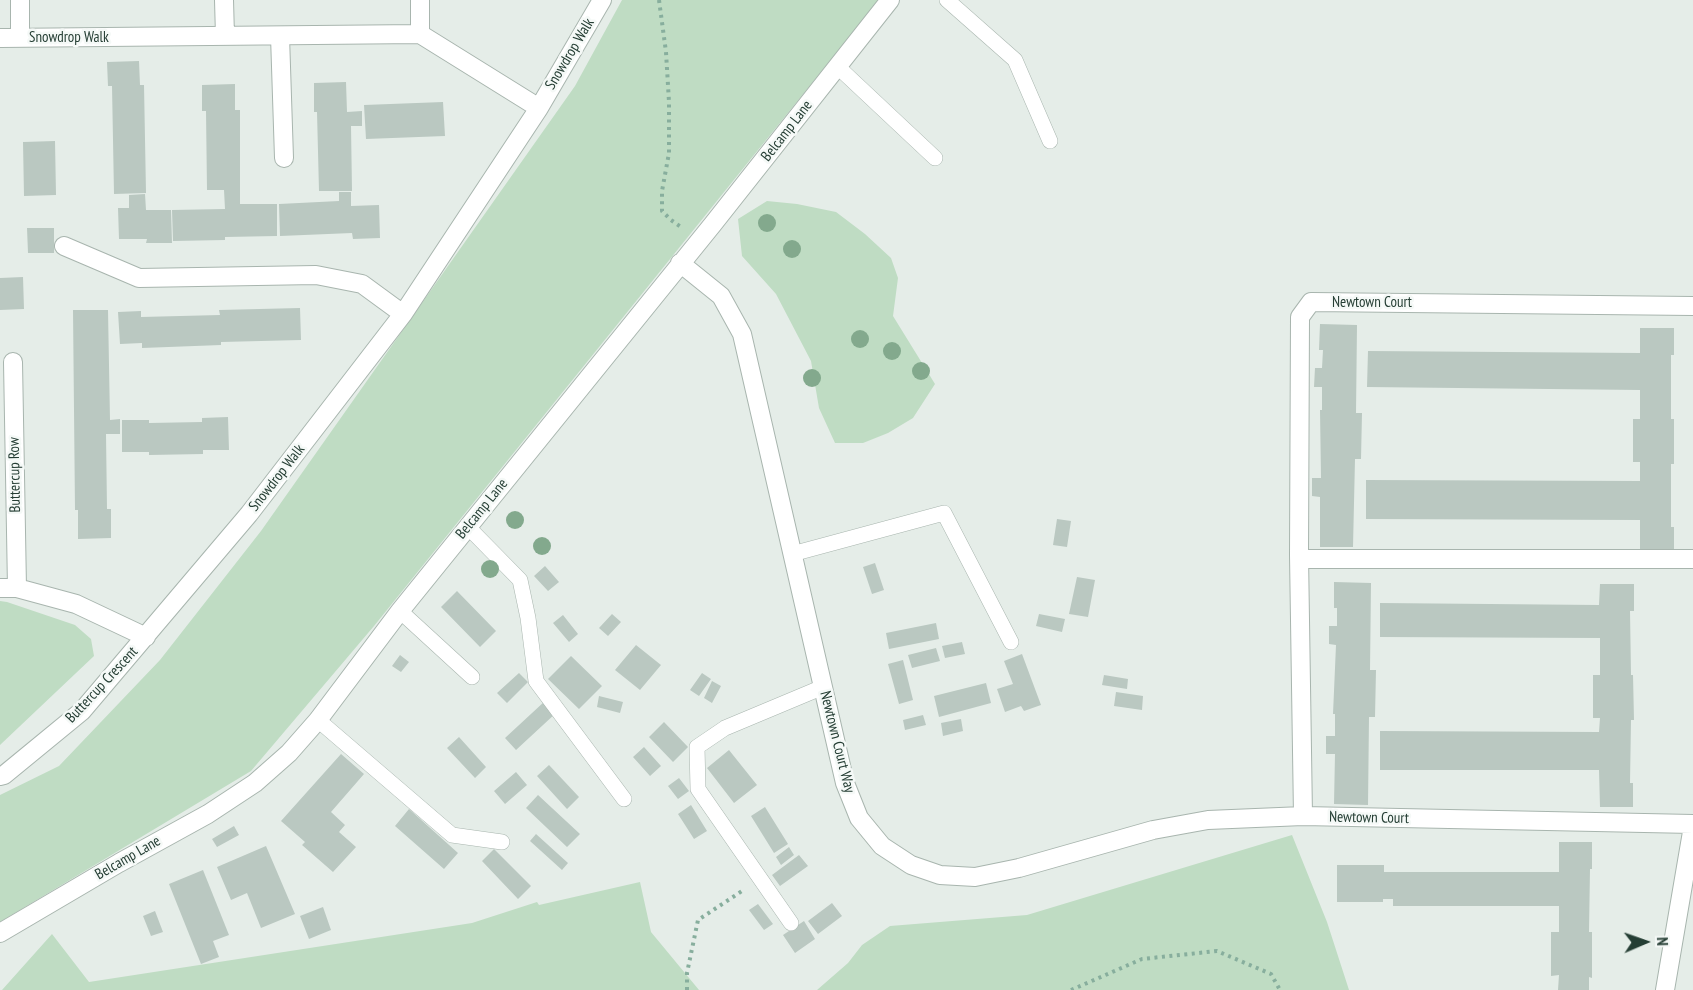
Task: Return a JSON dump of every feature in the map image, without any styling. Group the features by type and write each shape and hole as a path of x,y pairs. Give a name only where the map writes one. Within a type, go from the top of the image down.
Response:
{"street":[{"name":"Snowdrop Walk","path":"20,0 20,38"},
{"path":"224,0 225,36"},
{"path":"420,0 420,34"},
{"name":"Snowdrop Walk","path":"146,637 249,514 403,314 539,108 602,0"},
{"name":"Belcamp Lane","path":"0,933 208,814 255,783 289,753 318,720 400,612 890,0"},
{"name":"Snowdrop Walk","path":"0,38 420,34 539,108"},
{"path":"280,36 284,158"},
{"path":"64,246 139,278 316,274 362,284 403,314"},
{"name":"Newtown Court Way","path":"680,263 721,296 742,334 845,783 859,818 882,846 911,865 940,875 975,877 1019,868 1153,830 1208,820 1303,816"},
{"name":"Newtown Court","path":"1665,990 1693,825 1303,816 1299,559 1300,317 1311,302 1693,306"},
{"name":"Buttercup Row","path":"13,362 8,588 76,604 146,637"},
{"path":"1299,559 1693,559"},
{"name":"Buttercup Crescent","path":"0,776 82,711 146,637"}],"lane":[{"path":"947,0 1014,60 1050,141"},
{"path":"838,66 936,158"},
{"path":"792,554 944,513 1011,642"},
{"path":"468,527 520,580 528,618 536,681 624,799"},
{"path":"400,612 472,677"},
{"path":"791,923 698,789 697,747 725,728 823,687"},
{"path":"318,720 452,835 502,842"}],"path":[{"path":"659,0 666,52 669,102 669,153 662,191 662,211 671,220 700,239"},
{"path":"687,990 687,973 698,920 760,878"},
{"path":"1071,990 1142,959 1217,951 1271,974 1280,990"}],"green space":[{"path":"622,0 879,0 374,626 251,771 0,922 0,795 59,766 160,660 261,531 575,86"},
{"path":"767,201 836,212 891,258 898,278 893,316 935,384 913,418 888,433 863,443 835,443 819,408 811,361 776,294 742,256 738,219"},
{"path":"0,601 75,625 91,639 94,656 0,745"},
{"path":"1292,835 1327,922 1349,990 817,990 848,963 862,945 890,926 1027,915"},
{"path":"640,882 651,932 699,990 2,990 52,934 89,982 472,923 537,902 539,905"}],"building":[{"path":"139,61 140,85 144,85 146,193 114,194 112,86 108,86 107,62"},
{"path":"346,82 347,112 362,111 362,126 351,126 352,191 319,191 314,83"},
{"path":"235,84 235,110 240,110 240,204 277,204 277,236 173,241 172,210 225,209 224,190 207,190 206,111 202,111 202,85"},
{"path":"443,102 445,136 366,139 364,105"},
{"path":"55,141 56,195 24,196 23,142"},
{"path":"339,192 351,192 351,206 379,205 380,238 353,239 352,233 280,236 279,204 339,201"},
{"path":"145,194 146,210 171,210 172,243 146,243 147,239 119,239 118,208 129,208 129,195"},
{"path":"27,228 54,228 54,253 28,253"},
{"path":"23,277 24,309 0,310 0,278"},
{"path":"300,308 301,340 221,342 221,345 142,348 142,343 120,344 118,312 141,311 141,317 220,315 219,310"},
{"path":"73,310 108,310 110,420 120,419 120,434 106,434 107,509 111,509 111,538 78,539 78,510 75,510"},
{"path":"1320,324 1357,325 1356,413 1362,413 1361,459 1355,459 1353,547 1320,547 1320,497 1312,496 1312,478 1321,478 1322,387 1314,387 1315,368 1322,368 1323,350 1319,350"},
{"path":"1640,328 1674,328 1674,355 1671,355 1674,464 1671,464 1671,527 1674,527 1674,551 1640,551 1640,520 1366,519 1366,480 1640,481 1640,462 1633,462 1633,419 1640,419 1640,390 1367,387 1368,351 1640,353"},
{"path":"228,417 229,450 203,450 203,454 149,455 149,452 122,452 122,420 149,420 149,423 202,422 202,418"},
{"path":"1057,519 1071,521 1067,547 1053,545"},
{"path":"875,563 884,590 872,594 863,567"},
{"path":"545,566 559,582 548,591 534,576"},
{"path":"1077,577 1095,580 1088,617 1069,614"},
{"path":"1334,582 1371,583 1370,670 1376,670 1375,717 1369,717 1368,805 1334,804 1335,754 1326,754 1326,736 1335,736 1335,714 1333,714 1336,645 1329,644 1329,626 1337,626"},
{"path":"1600,584 1634,584 1634,611 1630,611 1634,720 1631,720 1630,783 1633,783 1633,807 1600,807 1599,770 1380,770 1380,731 1599,732 1600,718 1593,718 1593,675 1600,675 1600,638 1380,637 1380,603 1599,605"},
{"path":"457,591 496,631 480,647 441,607"},
{"path":"612,614 621,622 608,636 599,628"},
{"path":"1039,614 1065,619 1062,632 1036,626"},
{"path":"563,615 578,634 569,642 553,623"},
{"path":"936,623 939,639 889,649 886,633"},
{"path":"962,642 965,654 945,658 942,646"},
{"path":"636,645 661,665 640,690 615,670"},
{"path":"936,648 940,661 912,668 908,655"},
{"path":"1022,654 1041,705 1024,711 1021,706 1005,712 997,689 1013,684 1004,661"},
{"path":"400,655 409,662 401,672 392,666"},
{"path":"571,656 602,686 579,709 548,679"},
{"path":"903,660 913,700 899,704 888,664"},
{"path":"519,673 528,682 507,703 497,693"},
{"path":"702,673 711,679 699,696 690,690"},
{"path":"1104,675 1128,679 1127,689 1102,685"},
{"path":"712,681 721,686 712,703 704,698"},
{"path":"986,683 991,703 939,717 934,696"},
{"path":"1116,692 1143,696 1142,710 1114,706"},
{"path":"599,696 623,702 620,713 597,707"},
{"path":"545,701 556,713 516,750 505,738"},
{"path":"923,715 926,725 905,730 903,720"},
{"path":"961,719 963,731 943,736 941,723"},
{"path":"664,722 688,747 673,762 649,737"},
{"path":"459,737 486,767 475,778 447,748"},
{"path":"644,747 661,766 650,776 633,757"},
{"path":"729,750 757,785 734,803 707,768"},
{"path":"341,754 364,774 331,812 345,825 339,832 356,847 333,872 302,845 305,842 281,821"},
{"path":"549,765 579,797 567,809 537,776"},
{"path":"516,772 527,785 505,804 494,791"},
{"path":"679,778 689,791 678,799 668,786"},
{"path":"538,795 580,834 567,847 526,808"},
{"path":"691,805 707,831 694,839 678,814"},
{"path":"765,807 788,844 774,853 751,816"},
{"path":"409,809 458,853 444,869 395,826"},
{"path":"234,826 239,835 217,847 212,839"},
{"path":"536,834 568,863 562,870 530,841"},
{"path":"1559,842 1592,842 1589,932 1592,932 1592,978 1589,977 1589,990 1558,990 1559,975 1551,976 1551,932 1559,932 1559,906 1393,906 1393,899 1383,899 1383,902 1337,902 1337,865 1384,865 1384,872 1559,872"},
{"path":"266,846 295,914 261,928 247,893 231,900 217,867"},
{"path":"789,847 794,855 781,865 776,857"},
{"path":"494,849 531,886 518,899 482,861"},
{"path":"799,855 808,866 780,886 772,875"},
{"path":"203,870 229,935 213,941 219,957 201,964 169,884"},
{"path":"832,903 842,916 818,934 808,921"},
{"path":"758,904 773,924 764,930 749,910"},
{"path":"323,907 331,930 309,939 300,916"},
{"path":"155,911 163,932 151,936 143,916"},
{"path":"804,921 815,939 795,953 783,935"}]}
